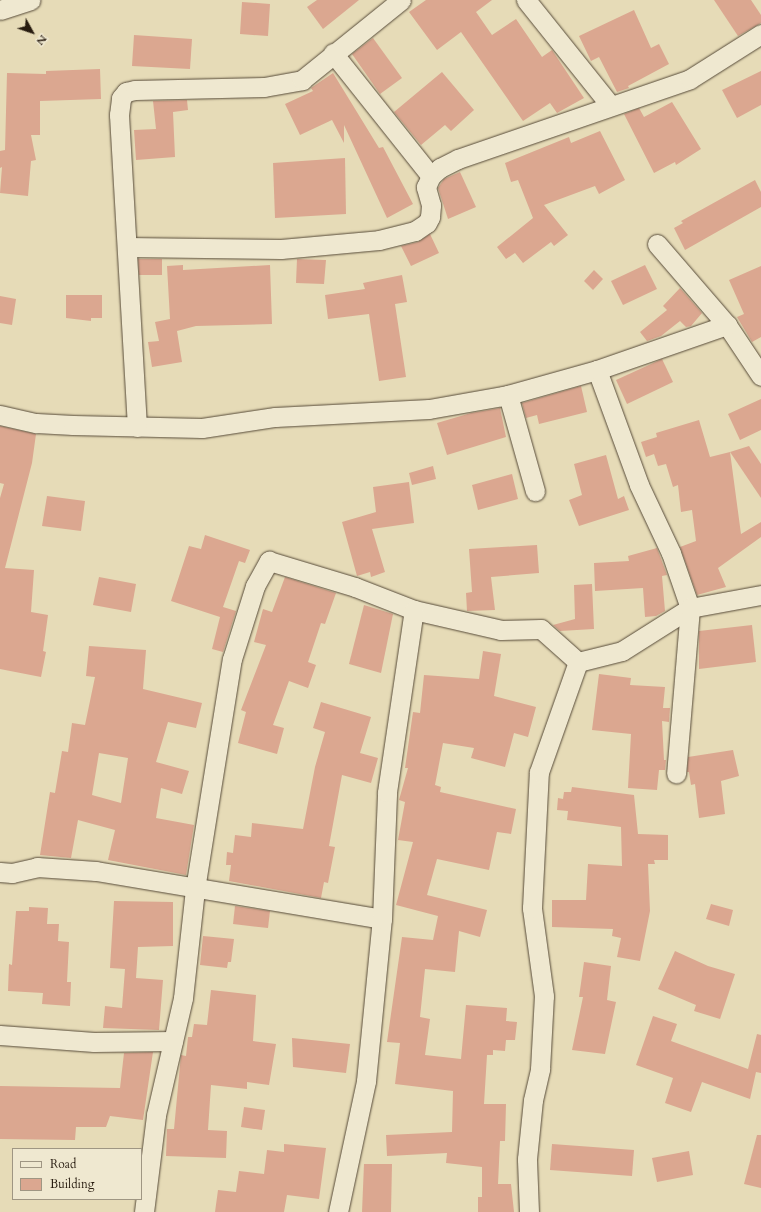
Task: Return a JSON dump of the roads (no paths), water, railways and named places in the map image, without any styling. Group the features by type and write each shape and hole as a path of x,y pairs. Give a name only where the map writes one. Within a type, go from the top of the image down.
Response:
{"street":[{"path":"0,10 30,0"},
{"path":"137,427 119,115 121,98 126,92 264,87 302,80 333,53 401,0"},
{"path":"526,0 610,106"},
{"path":"127,247 281,249 379,240 415,231 427,223 431,205 426,187 431,176 440,168 458,159 690,79 761,34"},
{"path":"333,53 431,176"},
{"path":"657,244 727,325 761,376"},
{"path":"0,415 36,423 202,428 275,417 429,409 508,395 597,370 727,325"},
{"path":"597,370 639,485 672,553 683,594 690,608 676,773"},
{"path":"508,395 535,491"},
{"path":"144,1212 156,1115 183,998 195,889 232,659 253,593 269,561 355,588 414,610 501,630 541,629 578,662"},
{"path":"578,662 622,651 690,608 761,595"},
{"path":"338,1212 366,1081 382,919 387,792 414,610"},
{"path":"529,1212 527,1159 533,1100 540,1069 544,996 532,908 540,772 578,662"},
{"path":"0,872 12,873 37,868 96,871 195,889 291,902 382,919"},
{"path":"0,1035 94,1042 173,1041"}]}
